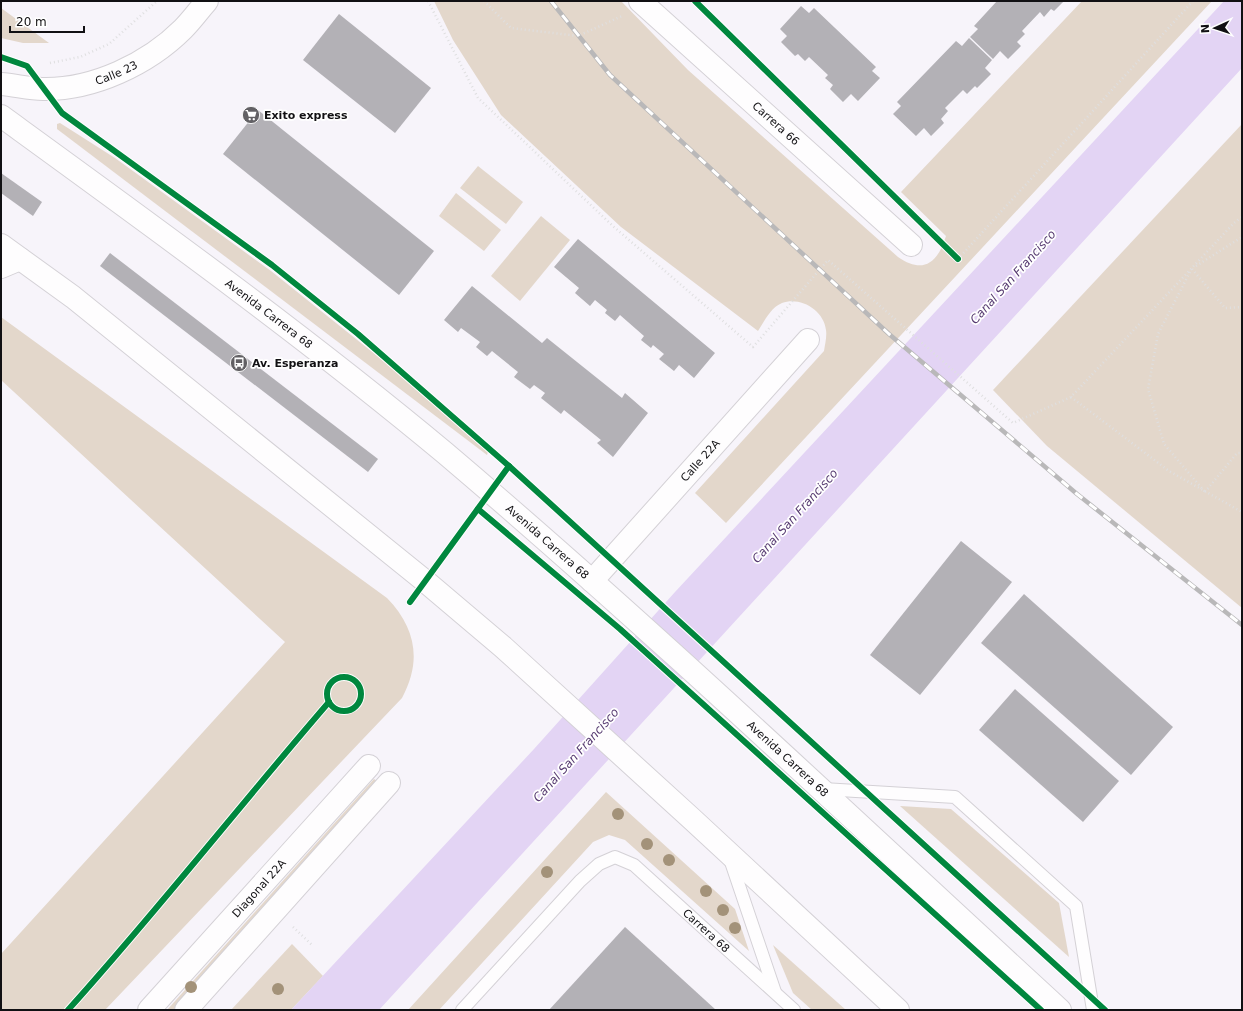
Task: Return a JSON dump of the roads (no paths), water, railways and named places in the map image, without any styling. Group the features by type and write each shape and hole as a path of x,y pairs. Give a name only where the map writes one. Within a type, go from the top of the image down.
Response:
{"main road":[{"name":"Calle 23","path":"1,84 44,89 84,84 118,74 144,59 182,29 207,1"},
{"name":"Carrera 66","path":"644,2 911,245"},
{"name":"Avenida Carrera 68","path":"1,116 259,304 444,453 592,581 1060,1010"},
{"path":"1,245 11,263 73,297 425,581 503,647 727,851 898,1010"},
{"name":"Calle 22A","path":"592,581 808,340"},
{"name":"Diagonal 22A","path":"150,1010 369,766"},
{"path":"186,1010 389,783"}],"lane":[{"path":"819,789 955,797 1076,906 1094,1010"},
{"path":"727,851 776,993"},
{"name":"Carrera 68","path":"462,1010 580,881 599,864 615,857 634,865 794,1010"}],"water":[{"name":"Canal San Francisco","path":"1224,1 1242,1 1242,68 379,1010 291,1010 534,749 675,592"}],"railway":[{"path":"551,1 610,75 889,334 1077,494 1242,625"}],"place":[{"name":"Exito express","path":"251,115"},
{"name":"Av. Esperanza","path":"239,363"}]}
